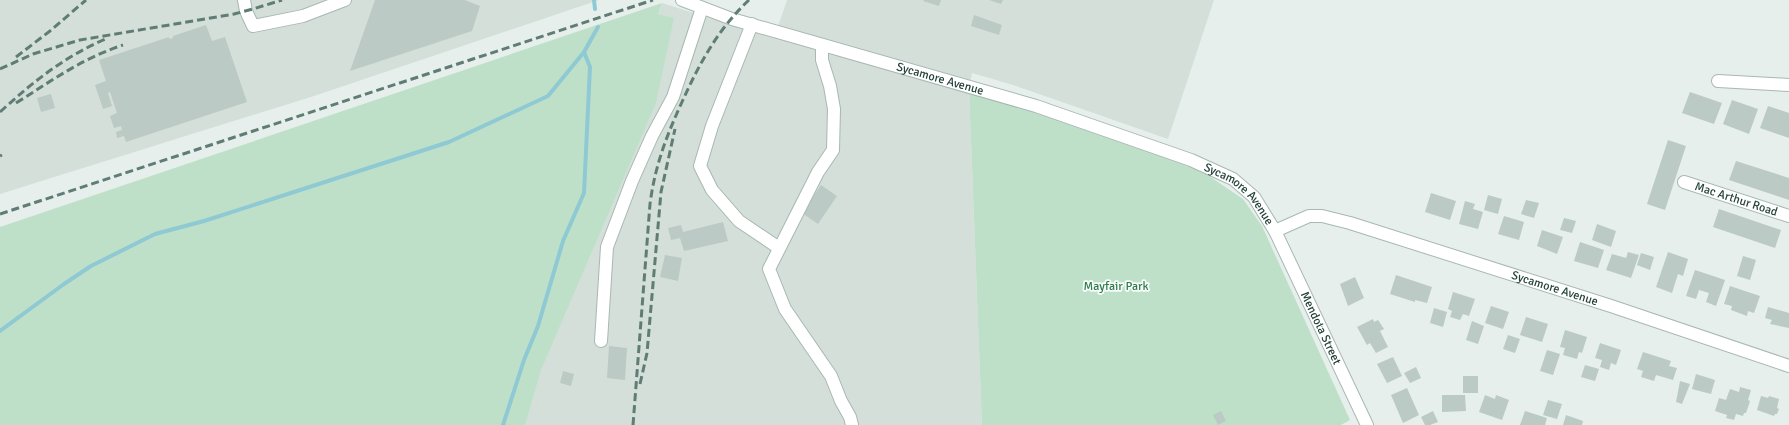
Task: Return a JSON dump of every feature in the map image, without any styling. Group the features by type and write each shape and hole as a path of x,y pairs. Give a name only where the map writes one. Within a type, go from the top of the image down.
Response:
{"street":[{"path":"244,0 246,11 253,26 303,16 345,0"},
{"name":"Sycamore Avenue","path":"682,0 732,19 1036,106 1191,160 1233,179 1254,197 1275,232 1309,216 1322,216 1350,223 1611,306 1789,366"},
{"path":"601,341 607,247 632,181 652,136 673,97 702,8"},
{"path":"752,24 712,126 700,166 712,190 739,221 779,248"},
{"path":"822,45 822,60 830,86 834,109 833,150 818,172 769,269 785,309 831,376 840,401 850,417 852,425"},
{"path":"1718,81 1789,85"},
{"name":"Mac Arthur Road","path":"1684,182 1789,216"},
{"name":"Mendota Street","path":"1275,232 1367,425"}],"shaded area":[{"path":"0,0 599,0 314,96 0,194"},
{"path":"787,0 1214,0 1168,139 1013,85 972,73 969,89 982,425 515,425 662,3 774,38"}],"green space":[{"path":"662,3 658,14 674,18 656,103 541,370 525,425 0,425 0,227"},
{"name":"Mayfair Park","path":"969,89 1178,162 1206,174 1243,199 1262,226 1350,420 1341,425 982,425"}],"building":[{"path":"375,0 465,0 480,6 472,31 350,71"},
{"path":"941,0 939,6 923,1"},
{"path":"989,0 1003,0 1001,4"},
{"path":"974,15 1002,25 999,35 971,26"},
{"path":"206,25 212,41 225,37 247,102 126,142 124,136 117,138 116,132 122,130 121,126 114,128 110,116 117,113 110,92 108,93 112,106 103,109 95,85 106,81 99,60 169,37 169,39 173,38 173,36"},
{"path":"1690,92 1722,103 1714,124 1682,113"},
{"path":"51,94 55,108 41,112 37,98"},
{"path":"1732,100 1758,109 1749,134 1723,124"},
{"path":"1768,106 1789,113 1789,138 1760,128"},
{"path":"1668,140 1686,146 1665,210 1647,204"},
{"path":"1736,161 1789,178 1789,200 1729,180"},
{"path":"821,185 837,196 818,224 802,213"},
{"path":"1431,193 1456,201 1450,220 1425,212"},
{"path":"1488,195 1502,199 1498,214 1484,210"},
{"path":"1526,200 1539,203 1534,218 1521,214"},
{"path":"1465,201 1475,204 1473,209 1483,212 1478,229 1459,224"},
{"path":"1719,209 1781,230 1775,248 1713,227"},
{"path":"1504,216 1524,222 1519,240 1498,234"},
{"path":"1564,218 1576,221 1572,233 1560,230"},
{"path":"723,222 728,241 684,251 680,238 671,240 668,228 681,225 683,232"},
{"path":"1597,224 1616,231 1611,247 1592,240"},
{"path":"1542,230 1563,237 1557,254 1537,246"},
{"path":"1580,242 1604,250 1598,268 1574,261"},
{"path":"1628,252 1639,255 1631,278 1606,270 1612,254 1626,258"},
{"path":"1668,252 1688,259 1683,276 1678,274 1672,293 1656,287"},
{"path":"1641,253 1654,257 1650,270 1637,265"},
{"path":"665,255 682,258 678,281 660,277"},
{"path":"1743,256 1756,260 1750,280 1737,276"},
{"path":"1695,270 1725,280 1716,306 1706,302 1709,293 1699,290 1696,299 1686,296"},
{"path":"1396,275 1432,287 1427,303 1415,300 1415,302 1390,294"},
{"path":"1355,277 1364,298 1348,306 1340,284"},
{"path":"1730,286 1760,296 1754,313 1748,311 1747,316 1731,310 1732,306 1724,304"},
{"path":"1453,292 1475,299 1469,316 1463,314 1460,320 1450,317 1452,311 1448,309"},
{"path":"1491,306 1509,312 1503,329 1485,323"},
{"path":"1768,307 1789,313 1789,328 1770,324 1772,320 1765,318"},
{"path":"1434,308 1447,312 1443,327 1430,323"},
{"path":"1526,317 1548,324 1542,342 1520,335"},
{"path":"1373,319 1374,322 1378,320 1384,329 1380,331 1388,347 1376,353 1370,343 1367,345 1357,327"},
{"path":"1472,321 1484,326 1478,344 1466,340"},
{"path":"1565,330 1587,337 1582,353 1579,352 1577,359 1563,355 1565,348 1560,347"},
{"path":"1508,335 1520,339 1515,353 1503,349"},
{"path":"1600,343 1621,350 1616,365 1611,363 1609,370 1600,367 1602,360 1595,358"},
{"path":"609,346 627,348 625,380 607,378"},
{"path":"1547,350 1560,354 1553,375 1540,371"},
{"path":"1643,352 1671,361 1669,366 1677,368 1673,380 1656,375 1654,381 1641,377 1643,371 1637,369"},
{"path":"1393,357 1402,376 1387,383 1377,364"},
{"path":"1585,365 1599,369 1595,381 1581,377"},
{"path":"1416,367 1421,378 1410,383 1404,373"},
{"path":"563,371 574,374 571,386 560,383"},
{"path":"1696,374 1715,380 1711,394 1692,389"},
{"path":"1463,376 1478,376 1478,393 1463,393"},
{"path":"1680,381 1690,384 1682,404 1676,402"},
{"path":"1740,387 1751,390 1748,400 1750,401 1746,413 1744,413 1743,416 1736,414 1734,420 1726,418 1727,415 1715,411 1719,398 1726,400 1730,389 1739,392"},
{"path":"1407,388 1419,415 1403,423 1391,395"},
{"path":"1442,395 1465,395 1466,411 1442,412"},
{"path":"1485,395 1495,399 1496,395 1509,400 1502,420 1479,412"},
{"path":"1761,396 1768,398 1769,396 1779,399 1777,408 1779,409 1777,414 1774,416 1757,410"},
{"path":"1548,400 1562,404 1557,419 1543,415"},
{"path":"1221,411 1226,421 1218,425 1213,415"},
{"path":"1433,411 1438,422 1425,425 1421,417"},
{"path":"1525,411 1547,418 1545,425 1520,425"},
{"path":"1566,415 1583,421 1582,425 1563,425"}],"waterway":[{"path":"594,0 595,9"},
{"path":"0,331 91,266 155,234 204,221 449,142 548,96 584,52 598,27"},
{"path":"503,425 524,360 538,326 563,241 584,193 590,67 584,52"}],"railway":[{"path":"16,57 50,31 86,0"},
{"path":"0,69 33,54 80,40 234,14 282,0"},
{"path":"0,214 653,0"},
{"path":"633,425 650,204 658,164 676,115 702,61 728,23 749,0"},
{"path":"0,112 25,90 64,61 92,45 108,38"},
{"path":"16,103 80,63 123,45"},
{"path":"640,384 647,353 661,192 675,129"}]}
